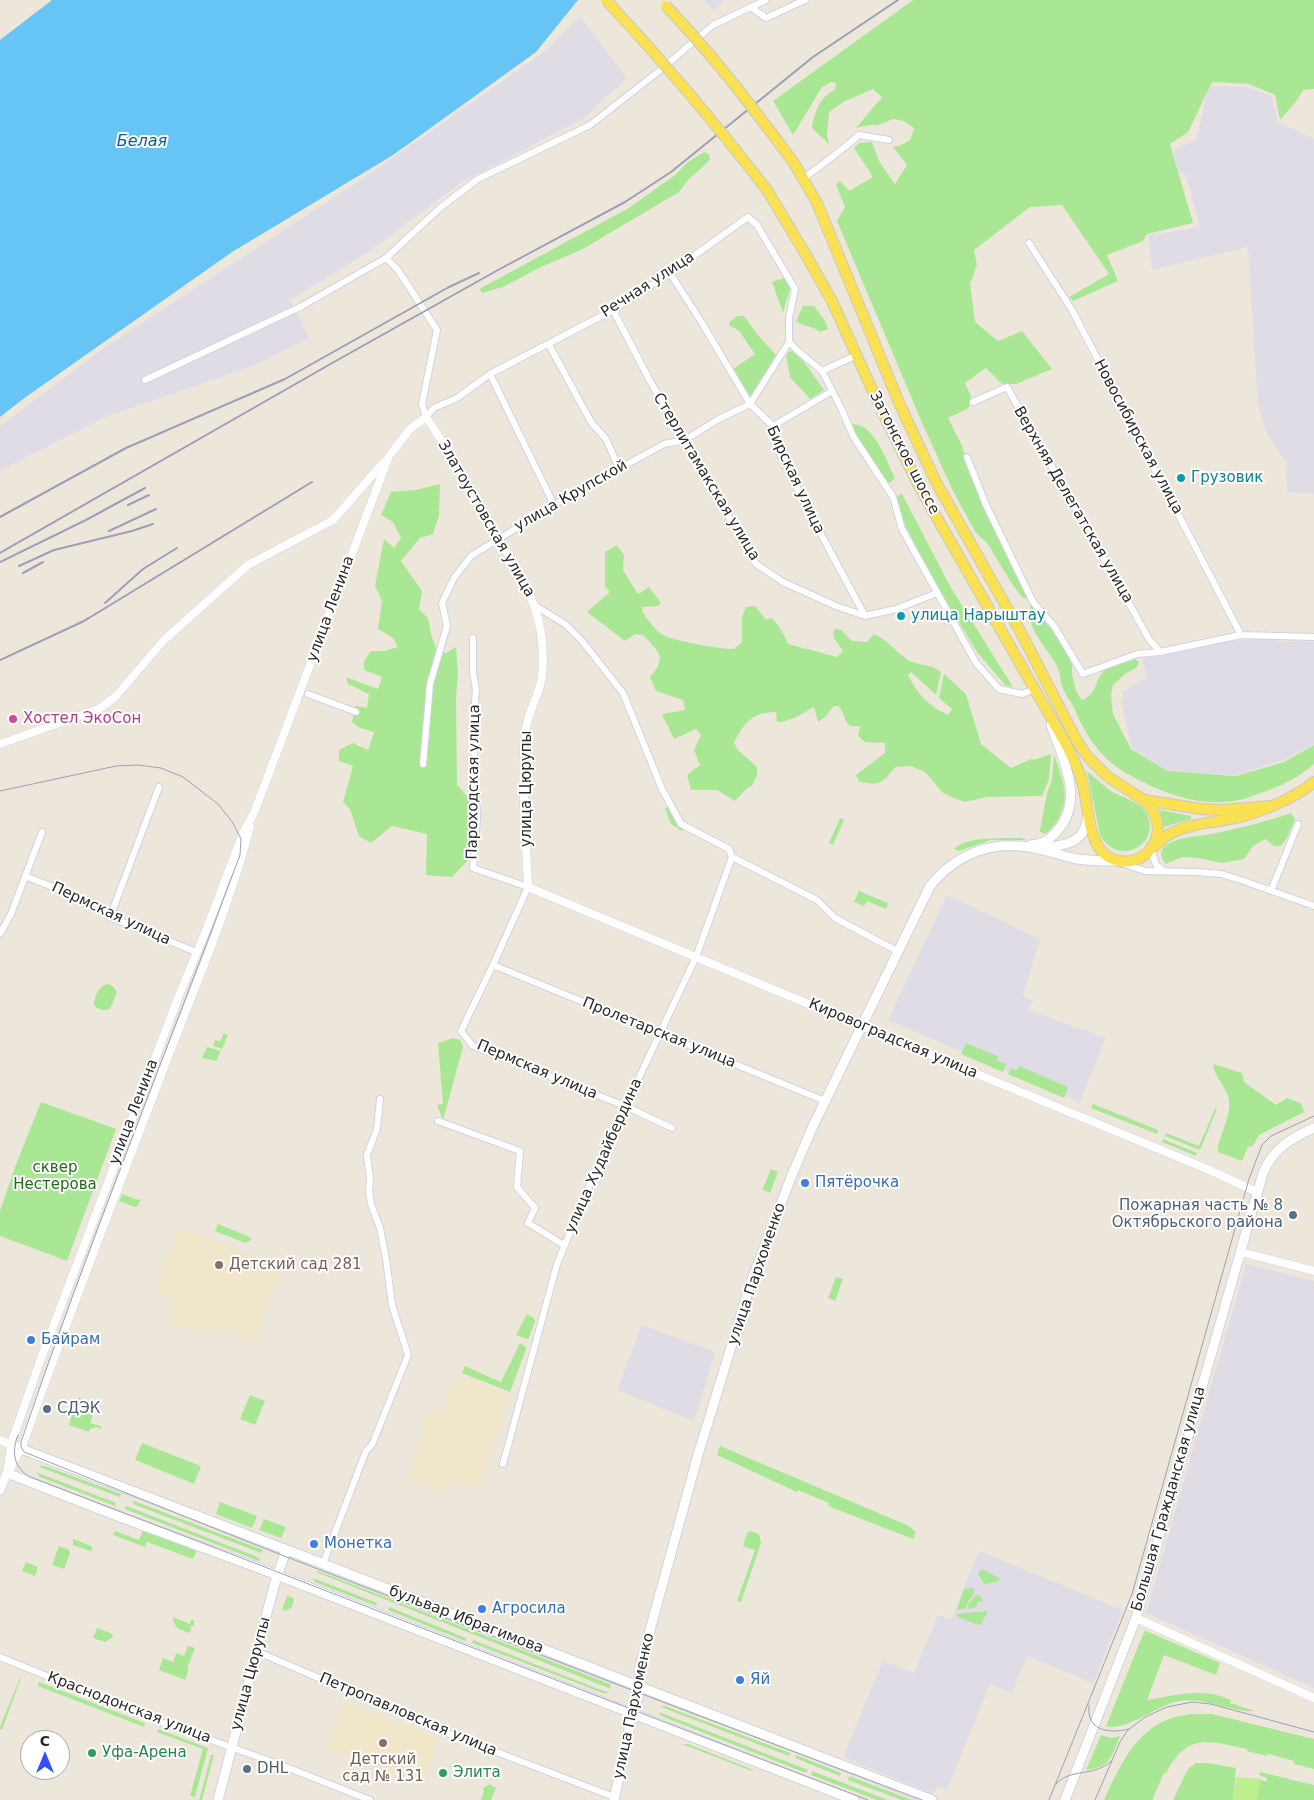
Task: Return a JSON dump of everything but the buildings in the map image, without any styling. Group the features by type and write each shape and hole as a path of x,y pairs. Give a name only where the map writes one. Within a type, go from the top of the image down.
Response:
{"main road":[{"name":"Затонское шоссе","path":"606,0 720,129 767,190 811,262 832,302 879,405 920,488 1035,689 1075,764 1082,779 1096,842 1106,855 1118,861"},
{"name":"Затонское шоссе","path":"660,0 695,36 718,64 804,178 835,243 900,406 936,482 1020,631 1077,741 1095,765 1113,781 1144,800"},
{"path":"1017,845 1041,844 1048,840 1068,817 1071,789 1047,713"},
{"path":"1118,861 1139,858 1166,837 1176,832 1201,824 1241,817 1270,806 1289,798 1314,782"},
{"path":"1144,800 1201,809 1223,810 1270,806"},
{"path":"1144,800 1155,813 1158,823 1157,840 1151,849"},
{"name":"улица Пархоменко","path":"1038,848 1058,846 1074,841 1084,831 1088,809"},
{"name":"улица Пархоменко","path":"614,1799 632,1715 641,1688 639,1670 698,1454 751,1282 792,1175 825,1101 930,886 952,863 980,850 1004,845 1038,848 1073,858 1118,861"},
{"name":"Большая Гражданская улица","path":"1065,1800 1136,1618 1257,1192 1268,1162 1288,1142 1314,1128"},
{"name":"бульвар Ибрагимова","path":"11,1445 932,1800"},
{"name":"бульвар Ибрагимова","path":"4,1470 854,1800"},
{"name":"улица Ленина","path":"0,1490 4,1470"},
{"name":"улица Цюрупы","path":"218,1800 277,1576 286,1550"}],"street":[{"path":"145,380 302,306 386,258 441,207 478,179 590,125 658,72 713,25 766,0"},
{"path":"752,8 766,18 805,0"},
{"path":"804,178 825,164 834,154 844,149 859,135 889,140"},
{"name":"Речная улица","path":"426,417 434,408 457,398 490,374 614,310 670,273 748,217 757,225 795,289 789,318 789,342"},
{"name":"Новосибирская улица","path":"1029,243 1072,310 1241,635"},
{"path":"386,258 398,270 437,330 422,404 426,417"},
{"name":"Бирская улица","path":"670,273 750,404 773,426 774,441 808,510 865,616"},
{"name":"Стерлитамакская улица","path":"614,310 650,382 756,564 784,582 836,606 865,616"},
{"path":"750,404 789,342 822,371 841,408 852,436 893,496 902,528 976,663 999,689 1022,694 1035,689"},
{"path":"549,345 591,422 606,439 619,468"},
{"path":"822,371 857,355"},
{"path":"490,374 554,505"},
{"name":"Верхняя Делегатская улица","path":"973,402 1007,387 1149,639 1160,652"},
{"path":"773,426 832,391"},
{"name":"улица Крупской","path":"423,764 430,684 446,626 442,602 454,578 471,556 498,538 619,468 664,444 685,440 717,420 750,404"},
{"name":"улица Ленина","path":"4,1470 22,1448 74,1304 206,959 240,863 254,813 389,456 410,429 426,417"},
{"name":"Златоустовская улица","path":"426,417 445,445 521,577 534,604 565,624 582,641 623,692 662,789 681,824 729,849 732,857 818,900 835,918 897,951"},
{"path":"0,744 99,709 116,696 164,640 248,565 333,520 389,456"},
{"path":"966,457 986,505 1033,602 1054,626 1083,674 1137,654 1160,652 1241,635 1314,637"},
{"path":"865,616 896,610 938,593"},
{"name":"улица Цюрупы","path":"528,887 525,816 525,735 529,712 540,688 543,665 542,638 534,604"},
{"name":"Пароходская улица","path":"473,638 473,672 476,690 474,733 477,818 473,868 528,887"},
{"path":"301,689 308,694 356,712"},
{"path":"110,917 159,787"},
{"name":"улица Ленина","path":"4,1470 39,1364 102,1198 196,952 243,833 254,813"},
{"path":"1271,891 1298,824"},
{"path":"0,934 11,914 42,832"},
{"path":"1151,849 1156,864 1164,870"},
{"name":"улица Худайбердина","path":"503,1464 556,1264 598,1162 696,957 732,857"},
{"path":"1118,861 1145,871 1164,870 1221,874 1314,906"},
{"name":"Пермская улица","path":"25,876 103,907 110,917 196,952"},
{"path":"493,965 528,887"},
{"name":"Кировоградская улица","path":"528,887 1207,1169 1257,1192"},
{"name":"Пермская улица","path":"493,965 461,1031 474,1046 625,1106 672,1128"},
{"name":"Пролетарская улица","path":"493,965 825,1101"},
{"path":"323,1564 366,1451 372,1445 408,1355 392,1305 380,1228 371,1204 369,1191 370,1178 367,1155 377,1129 380,1099"},
{"path":"438,1122 520,1151 517,1186 535,1208 528,1223 564,1245"},
{"path":"102,1198 113,1202"},
{"path":"1241,1252 1314,1271"},
{"path":"76,1268 87,1272"},
{"path":"64,1300 74,1304"},
{"path":"39,1364 50,1369"},
{"name":"бульвар Ибрагимова","path":"0,1440 11,1445"},
{"path":"1136,1618 1314,1698"},
{"name":"Петропавловская улица","path":"258,1652 447,1732 614,1799"},
{"name":"Краснодонская улица","path":"0,1657 155,1720 232,1747 370,1800"}],"shaded area":[{"path":"703,0 725,0 714,10"},
{"path":"580,17 627,78 584,118 462,182 367,253 290,300 309,338 250,367 105,417 0,471 0,426 104,348 377,169 544,52"},
{"path":"1211,86 1247,87 1272,96 1278,122 1314,139 1314,494 1287,492 1286,462 1267,434 1258,406 1248,247 1152,270 1149,235 1200,227 1185,173 1179,173 1173,151 1197,139 1206,95"},
{"path":"1252,638 1276,638 1277,641 1314,642 1314,744 1283,760 1237,775 1169,771 1132,748 1122,704 1123,691 1147,678 1142,659 1231,640 1252,640"},
{"path":"947,895 1040,939 1023,996 1033,1001 1028,1010 1106,1038 1080,1102 888,1020"},
{"path":"179,1227 282,1267 254,1341 213,1325 209,1335 167,1321 174,1300 155,1292"},
{"path":"1246,1264 1314,1281 1314,1688 1146,1613"},
{"path":"642,1325 715,1352 694,1421 617,1390"},
{"path":"457,1375 509,1394 481,1484 475,1482 471,1488 456,1483 454,1485 449,1483 444,1492 408,1479 427,1412 441,1416"},
{"path":"979,1551 1123,1610 1093,1683 1027,1656 1012,1693 990,1684 947,1790 937,1786 933,1794 843,1757 883,1660 914,1673 938,1615 951,1620"},
{"name":"Детский сад № 131","path":"345,1702 439,1738 421,1785 327,1748"}],"green space":[{"path":"913,0 1314,0 1314,89 1303,90 1298,99 1280,120 1275,95 1249,84 1212,82 1188,132 1170,144 1193,223 1147,234 1143,241 1107,255 1118,281 1073,301 1069,297 1109,274 1062,205 1030,207 974,250 977,265 970,284 975,322 998,341 1022,331 1052,369 1016,384 1002,384 986,368 965,383 971,396 969,408 948,418 962,446 972,478 1028,599 1023,598 1012,584 988,544 976,533 953,491 923,425 837,221 845,207 836,185 840,181 849,191 873,177 854,148 859,143 872,142 879,161 895,184 907,165 893,147 910,140 914,128 904,121 893,119 878,125 856,128 882,97 873,89 845,101 829,112 827,135 829,144 812,128 819,106 825,96 835,90 836,83 831,82 822,87 793,135 773,101"},
{"path":"704,152 709,154 710,160 688,180 679,192 583,249 539,268 503,287 482,293 480,290 629,208 675,175 688,162"},
{"path":"784,278 790,289 783,313 772,282"},
{"path":"803,306 814,306 825,321 828,329 820,332 796,321"},
{"path":"738,316 744,316 776,355 750,400 732,370 755,354 739,331 729,325 729,322"},
{"path":"792,351 804,362 824,390 810,399 790,377 786,356 788,352"},
{"path":"852,424 867,430 879,444 895,478 891,482 888,483 855,434"},
{"path":"440,484 439,516 433,534 420,538 401,561 422,591 419,609 428,618 436,649 446,653 456,647 458,674 456,698 457,785 471,801 469,859 452,877 426,875 427,834 392,826 371,843 359,836 350,809 343,802 353,766 339,761 339,750 353,743 368,750 374,732 360,728 352,722 355,706 367,708 369,694 348,684 346,677 378,689 382,677 364,670 364,661 371,651 385,651 398,647 393,638 378,629 382,601 375,586 384,539 394,548 401,538 393,522 381,515 391,492 415,490"},
{"path":"902,494 950,586 1013,687 1005,685 977,652 940,591 906,527 896,497"},
{"path":"617,545 624,555 623,570 638,594 649,587 661,603 658,606 643,607 642,611 655,628 665,636 696,644 734,649 742,642 742,617 746,607 755,606 766,620 771,618 776,623 788,644 837,657 843,651 834,638 833,632 835,629 841,630 852,641 867,642 874,634 884,639 908,660 937,669 941,672 936,695 911,672 908,675 916,689 925,699 948,715 952,709 939,698 944,674 966,694 981,744 1011,768 1031,759 1034,760 1051,754 1049,779 1042,796 986,797 965,802 942,792 925,772 911,766 895,767 880,782 871,784 859,781 856,775 885,753 885,743 865,742 858,736 860,726 850,726 839,706 834,706 818,722 814,707 797,717 782,722 777,722 776,712 761,714 755,717 745,724 734,743 738,750 757,767 757,775 752,786 747,788 735,801 717,790 691,790 687,775 700,765 694,750 701,735 696,729 674,739 662,714 685,710 683,700 656,691 650,677 659,664 660,659 657,650 643,635 635,634 625,641 587,612 610,592 605,586 605,552"},
{"path":"1031,604 1052,627 1072,664 1076,691 1082,700 1093,692 1101,674 1108,668 1135,659 1139,662 1136,668 1125,674 1113,685 1111,695 1113,714 1131,749 1168,771 1236,776 1284,762 1314,745 1314,764 1295,777 1275,787 1245,799 1227,802 1202,801 1178,796 1128,774 1105,757 1084,729 1063,689 1054,660 1034,630 1031,622"},
{"path":"1054,755 1062,777 1065,797 1060,815 1046,834 1040,832 1040,830 1047,793 1052,780"},
{"path":"1087,771 1111,791 1140,805 1146,813 1150,824 1149,834 1144,842 1136,848 1127,851 1118,850 1108,845 1100,835"},
{"path":"670,806 684,828 682,831 671,824 665,808"},
{"path":"1160,810 1191,816 1191,819 1164,827"},
{"path":"1291,813 1295,819 1287,838 1281,846 1274,846 1265,839 1253,846 1244,859 1222,863 1199,858 1182,857 1166,864 1162,858 1162,849 1169,843 1242,827"},
{"path":"840,818 844,820 833,845 829,843"},
{"path":"1022,838 1027,840 991,840 959,851 954,849 971,841"},
{"path":"859,891 888,903 886,909 867,901 864,906 854,902"},
{"path":"106,984 113,986 117,992 110,1009 103,1010 96,1007 94,1002 99,990"},
{"path":"224,1033 228,1035 222,1049 213,1046 215,1040 220,1041"},
{"path":"453,1038 460,1040 463,1047 443,1120 437,1105 443,1104 438,1043"},
{"path":"966,1043 999,1057 997,1061 1006,1064 1003,1072 961,1054"},
{"path":"207,1047 221,1051 216,1061 202,1058"},
{"path":"1213,1064 1242,1073 1244,1082 1276,1105 1287,1098 1301,1103 1304,1112 1259,1135 1253,1146 1248,1147 1242,1161 1218,1152 1218,1146 1228,1114 1229,1102"},
{"path":"1019,1066 1068,1087 1064,1098 1008,1074 1011,1068 1017,1070"},
{"name":"сквер Нестерова","path":"41,1102 116,1129 67,1261 0,1236 0,1211"},
{"path":"1093,1104 1158,1130 1157,1134 1091,1108"},
{"path":"1215,1109 1217,1109 1200,1150 1165,1136 1166,1133 1199,1146"},
{"path":"1163,1139 1197,1153 1196,1156 1162,1142"},
{"path":"771,1169 778,1172 770,1193 762,1190"},
{"path":"122,1194 141,1199 138,1206 135,1207 119,1201"},
{"path":"218,1224 252,1238 245,1243 215,1231"},
{"path":"836,1277 843,1279 835,1301 828,1298"},
{"path":"527,1314 534,1318 535,1321 527,1339 516,1335"},
{"path":"520,1343 526,1349 510,1392 462,1373 465,1366 501,1382"},
{"path":"250,1395 265,1401 255,1425 240,1419"},
{"path":"79,1397 94,1412 90,1423 101,1426 101,1429 96,1427 90,1429 89,1432 69,1425 73,1409 77,1410"},
{"path":"142,1443 201,1466 194,1484 135,1460"},
{"path":"720,1446 907,1525 916,1532 913,1539 828,1506 829,1503 798,1490 797,1492 717,1455"},
{"path":"41,1466 121,1494 120,1497 39,1467"},
{"path":"36,1472 116,1503 115,1506 40,1477"},
{"path":"134,1501 263,1550 261,1553 133,1504"},
{"path":"220,1502 257,1516 252,1528 216,1514"},
{"path":"126,1506 260,1558 259,1561 125,1509"},
{"path":"264,1519 286,1527 281,1538 259,1530"},
{"path":"143,1530 197,1550 193,1559 147,1542 145,1547 113,1535 115,1531 139,1540"},
{"path":"750,1531 759,1534 761,1543 741,1602 737,1601 755,1550 743,1546 747,1533"},
{"path":"73,1539 91,1546 93,1549 90,1551 73,1545"},
{"path":"59,1546 69,1550 70,1553 64,1569 52,1565"},
{"path":"26,1562 38,1567 35,1576 22,1571"},
{"path":"981,1569 1000,1578 997,1582 984,1584 978,1573"},
{"path":"318,1571 610,1684 611,1689 316,1572"},
{"path":"313,1578 377,1603 376,1606 315,1582"},
{"path":"974,1588 974,1593 966,1606 967,1608 957,1610 964,1589"},
{"path":"979,1595 983,1600 981,1602 978,1601 976,1607 969,1609 968,1605 975,1596"},
{"path":"287,1596 292,1597 294,1600 292,1607 286,1611 282,1609"},
{"path":"389,1607 466,1638 465,1641 388,1610"},
{"path":"988,1611 981,1624 978,1625 958,1617 957,1614"},
{"path":"173,1617 190,1624 191,1620 194,1620 194,1626 191,1626 190,1633 178,1628 174,1624"},
{"path":"97,1628 113,1634 112,1638 105,1642 93,1638"},
{"path":"1146,1631 1220,1663 1216,1675 1164,1655 1147,1700 1189,1693 1210,1694 1221,1696 1231,1700 1230,1703 1255,1711 1245,1711 1207,1702 1186,1700 1167,1705 1122,1725 1106,1726"},
{"path":"473,1640 609,1693 603,1693 472,1643"},
{"path":"188,1646 195,1648 187,1668 189,1669 185,1680 159,1670 163,1658 173,1662 176,1653 184,1656"},
{"path":"21,1678 2,1730 0,1727"},
{"path":"39,1682 145,1723 144,1727 38,1686"},
{"path":"665,1706 790,1753 789,1756 661,1707"},
{"path":"659,1712 808,1770 806,1773 661,1716"},
{"path":"1189,1714 1212,1714 1314,1739 1314,1769 1294,1764 1294,1761 1247,1751 1247,1749 1211,1742 1200,1743 1191,1745 1174,1760 1166,1773 1164,1773 1153,1798 1154,1800 1104,1800 1122,1764 1137,1742 1157,1725 1171,1718"},
{"path":"158,1729 208,1748 195,1797 190,1796 203,1749 157,1732"},
{"path":"1101,1735 1111,1738 1120,1736 1112,1755 1105,1764 1086,1770"},
{"path":"682,1744 688,1744 752,1771"},
{"path":"211,1755 214,1755 202,1800 199,1800"},
{"path":"796,1755 841,1773 840,1776 795,1758"},
{"path":"1196,1763 1236,1768 1233,1800 1173,1800 1188,1769"},
{"path":"812,1771 888,1800 877,1800 811,1775"},
{"path":"1260,1772 1314,1785 1314,1800 1257,1800 1260,1779 1266,1782 1267,1778 1259,1775"},
{"path":"849,1776 912,1800 902,1800 848,1780"},
{"path":"1236,1777 1260,1779 1257,1800 1233,1800"},
{"path":"490,1784 496,1788 491,1800 481,1800 483,1788"}],"water":[{"name":"Белая","path":"52,0 578,0 536,52 393,155 232,252 0,417 0,40"}],"tram line":[{"path":"0,791 116,766 138,765 161,768 183,777 218,804 233,823 241,839 240,855 73,1294 21,1442 24,1452 266,1549 922,1800"},
{"path":"1049,1800 1132,1594 1249,1179 1262,1145 1271,1136 1314,1116"},
{"path":"18,1435 15,1459 20,1469 30,1477 868,1800"},
{"path":"1095,1800 1120,1742 1127,1731 1145,1717 1167,1707 1192,1702 1211,1704 1314,1732"},
{"path":"1089,1705 1091,1720 1100,1729 1114,1731 1129,1729"},
{"path":"1055,1785 1061,1779 1097,1769 1111,1761"}],"railway":[{"path":"0,553 334,362 498,270 625,202 671,172 813,57 898,0"},
{"path":"0,517 126,448 285,379 449,287 479,273"},
{"path":"84,621 312,482"},
{"path":"0,562 86,520 145,488"},
{"path":"128,505 149,495"},
{"path":"109,531 156,509"},
{"path":"19,566 54,550 153,524"},
{"path":"105,603 143,569 177,548"},
{"path":"23,573 43,562"},
{"path":"0,660 88,618"}],"place":[{"name":"Грузовик","path":"1181,478"},
{"name":"улица Нарыштау","path":"901,616"},
{"name":"Хостел ЭкоСон","path":"13,719"},
{"name":"Пятёрочка","path":"805,1183"},
{"name":"Пожарная часть № 8 Октябрьского района","path":"1293,1215"},
{"name":"Детский сад 281","path":"219,1265"},
{"name":"Байрам","path":"31,1340"},
{"name":"СДЭК","path":"47,1409"},
{"name":"Монетка","path":"314,1544"},
{"name":"Агросила","path":"482,1609"},
{"name":"Яй","path":"740,1680"},
{"name":"Детский сад № 131","path":"383,1743"},
{"name":"Уфа-Арена","path":"92,1753"},
{"name":"DHL","path":"247,1769"},
{"name":"Элита","path":"443,1773"}]}
